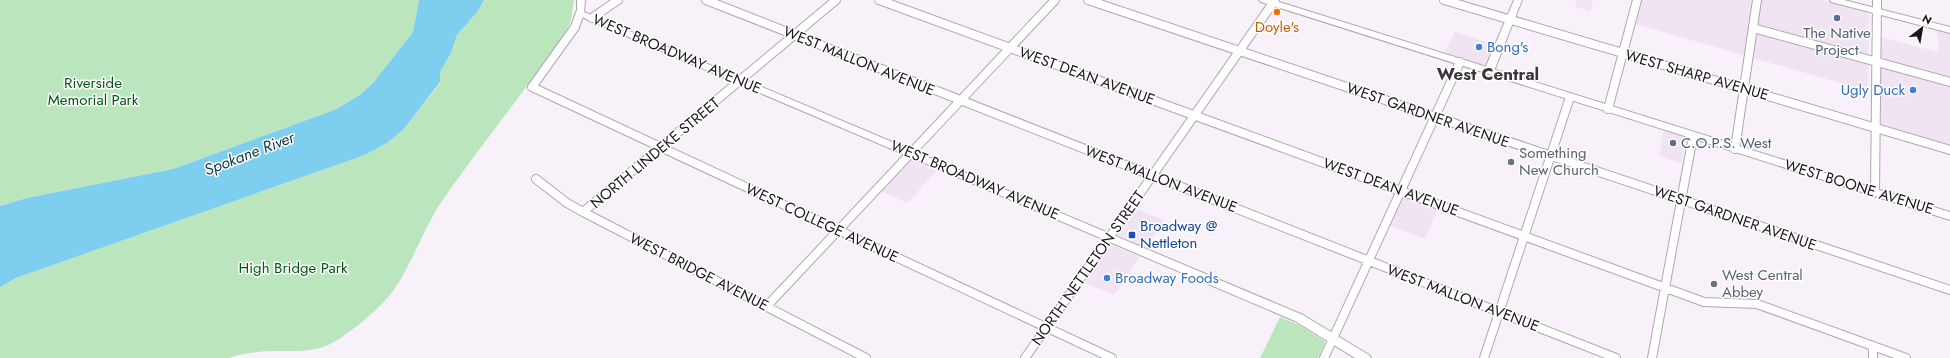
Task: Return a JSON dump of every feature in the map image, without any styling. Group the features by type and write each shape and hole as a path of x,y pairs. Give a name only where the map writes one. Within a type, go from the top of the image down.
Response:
{"main road":[{"name":"WEST BOONE AVENUE","path":"1270,1 1950,216"}],"street":[{"path":"580,13 581,0"},
{"path":"592,18 618,0"},
{"name":"WEST MALLON AVENUE","path":"706,0 1616,358"},
{"name":"NORTH LINDEKE STREET","path":"583,212 836,0"},
{"name":"WEST DEAN AVENUE","path":"879,0 1011,47 1704,302 1721,304 1739,301 1757,304 1906,358"},
{"path":"766,306 912,154 1055,0"},
{"name":"WEST GARDNER AVENUE","path":"1088,0 1950,290"},
{"name":"WEST SHARP AVENUE","path":"1444,0 1950,150"},
{"path":"1489,71 1518,0"},
{"path":"1608,109 1637,0"},
{"path":"1735,149 1757,0"},
{"path":"1834,0 1950,30"},
{"path":"1875,192 1877,0"},
{"name":"NORTH NETTLETON STREET","path":"1025,358 1239,51 1270,1"},
{"name":"WEST BROADWAY AVENUE","path":"580,13 1299,318 1365,358"},
{"name":"WEST COLLEGE AVENUE","path":"580,13 575,27 532,87 1112,358"},
{"path":"1753,28 1950,82"},
{"path":"1324,358 1460,62"},
{"path":"1484,358 1570,97"},
{"path":"1652,358 1693,136"},
{"name":"WEST BRIDGE AVENUE","path":"536,179 567,203 583,212 866,358"},
{"path":"1873,346 1873,358"}],"shaded area":[{"path":"1577,0 1593,0 1590,11 1575,7"},
{"path":"1641,0 1823,0 1865,11 1869,15 1868,91 1635,24"},
{"path":"1937,30 1950,34 1950,78 1881,57 1880,37 1939,52"},
{"path":"1455,32 1494,44 1486,64 1481,64 1444,53"},
{"path":"1881,67 1950,85 1950,147 1881,125"},
{"path":"1664,130 1686,137 1681,163 1659,156"},
{"path":"912,159 937,171 907,203 881,191"},
{"path":"1403,195 1438,208 1425,239 1388,225"},
{"path":"1137,209 1164,220 1146,247 1118,235"},
{"path":"1112,245 1140,257 1114,295 1085,283"}],"green space":[{"name":"Riverside Memorial Park","path":"0,0 419,0 413,32 373,83 361,94 337,109 173,169 27,198 0,206"},
{"name":"High Bridge Park","path":"484,0 574,0 571,20 567,30 442,201 393,291 372,314 352,330 326,346 314,349 302,351 259,352 228,358 0,358 0,287 16,278 365,155 387,143 404,129 440,83 440,72 451,53 457,35 478,11"},
{"path":"1280,317 1299,325 1324,341 1325,344 1318,358 1260,358"}],"water":[{"name":"Spokane River","path":"419,0 484,0 478,11 457,35 451,53 440,72 440,82 404,129 387,143 365,155 16,278 0,287 0,206 27,198 173,169 337,109 361,94 373,83 413,32"}],"place":[{"name":"Doyle's","path":"1277,12"},
{"name":"The Native Project","path":"1837,18"},
{"name":"Bong's","path":"1479,47"},
{"name":"Ugly Duck","path":"1913,90"},
{"name":"C.O.P.S. West","path":"1673,143"},
{"name":"Something New Church","path":"1511,162"},
{"name":"Broadway @ Nettleton","path":"1132,235"},
{"name":"Broadway Foods","path":"1107,278"},
{"name":"West Central Abbey","path":"1714,284"}],"district":[{"name":"West Central","path":"1488,74"}]}
